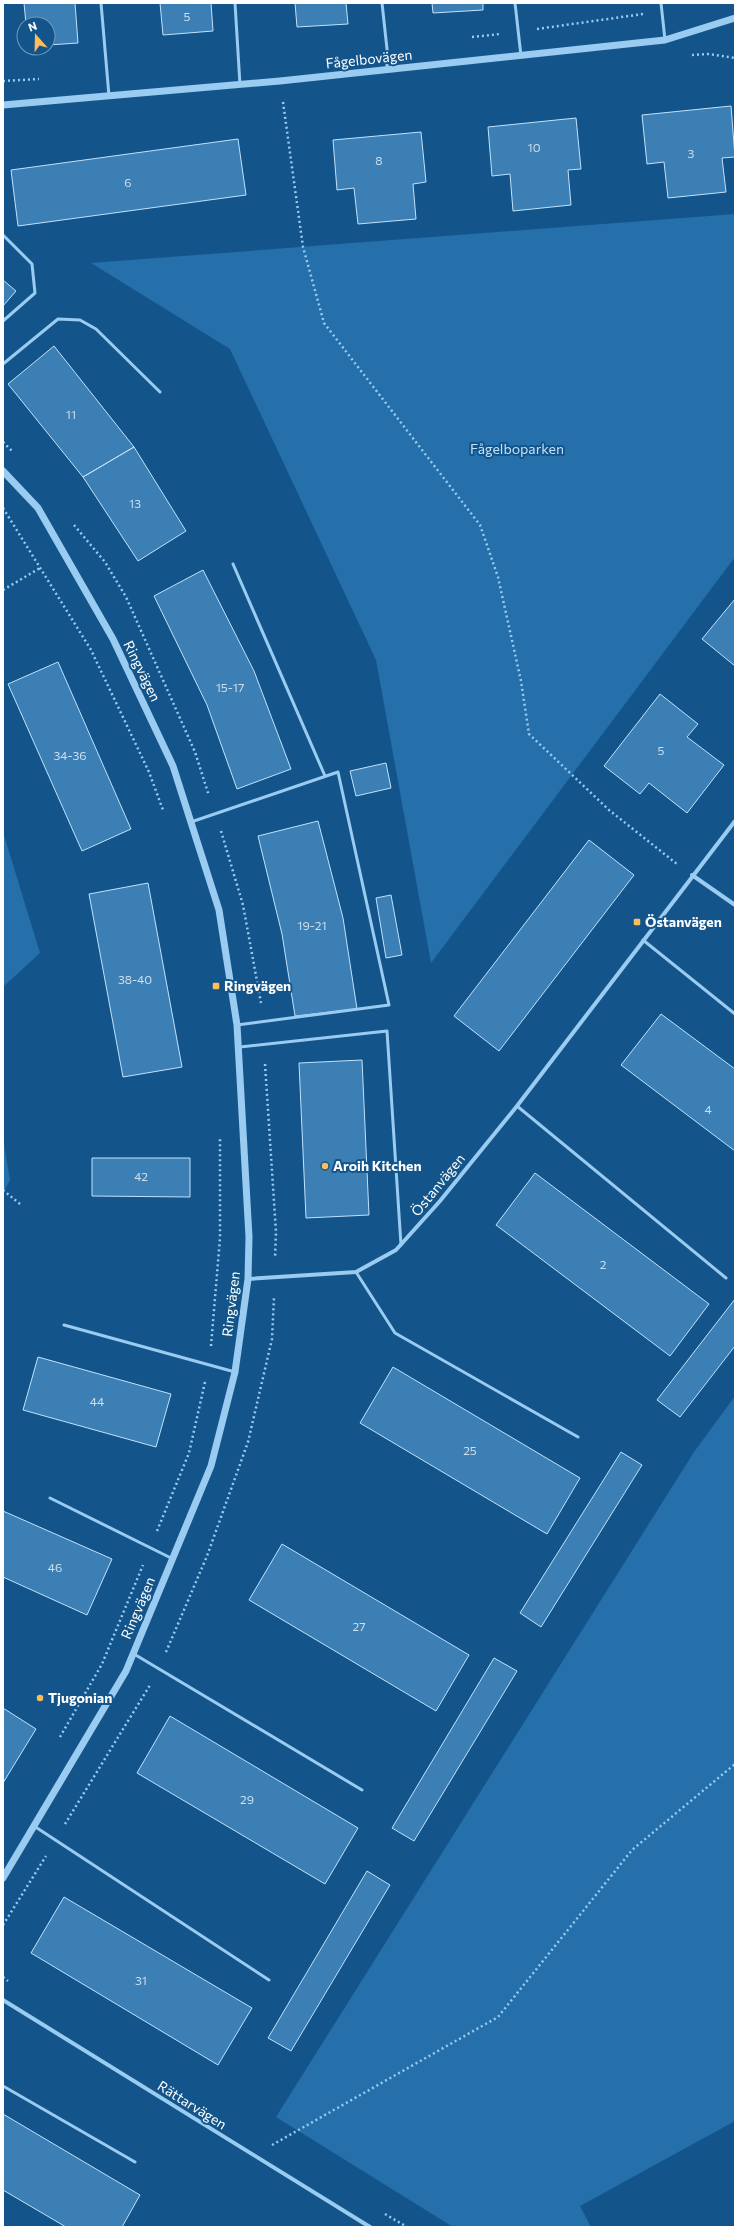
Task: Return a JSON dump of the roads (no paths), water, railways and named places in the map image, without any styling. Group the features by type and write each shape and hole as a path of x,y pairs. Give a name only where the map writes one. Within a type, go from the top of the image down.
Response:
{"street":[{"name":"Fågelbovägen","path":"3,105 240,85 665,40 735,18"},
{"name":"Ringvägen","path":"3,471 38,508 112,639 173,766 191,822 219,910 237,1025 240,1047 249,1237 248,1279 235,1372 211,1466 126,1671 3,1878"},
{"name":"Östanvägen","path":"248,1279 356,1272 396,1250 516,1106 735,821"},
{"path":"692,875 735,905"},
{"name":"Rättarvägen","path":"3,2000 370,2227"}],"lane":[{"path":"101,3 109,96"},
{"path":"235,3 240,85"},
{"path":"382,3 387,49 387,70"},
{"path":"515,3 521,56"},
{"path":"661,3 665,40"},
{"path":"3,235 32,264 35,293 3,320"},
{"path":"3,364 58,319 80,320 96,329 160,392"},
{"path":"233,564 326,776"},
{"path":"191,822 338,772 389,1005 237,1025"},
{"path":"643,940 735,1014"},
{"path":"240,1047 387,1031 401,1245"},
{"path":"516,1106 726,1278"},
{"path":"356,1272 395,1333 578,1436"},
{"path":"64,1325 235,1372"},
{"path":"50,1498 173,1558"},
{"path":"133,1653 362,1790"},
{"path":"34,1826 269,1980"},
{"path":"3,2086 135,2162"}],"place":[{"name":"Östanvägen","path":"637,922"},
{"name":"Ringvägen","path":"216,986"},
{"name":"Aroih Kitchen","path":"325,1166"},
{"name":"Tjugonian","path":"40,1698"}],"park label":[{"name":"Fågelboparken","path":"517,449"}]}
